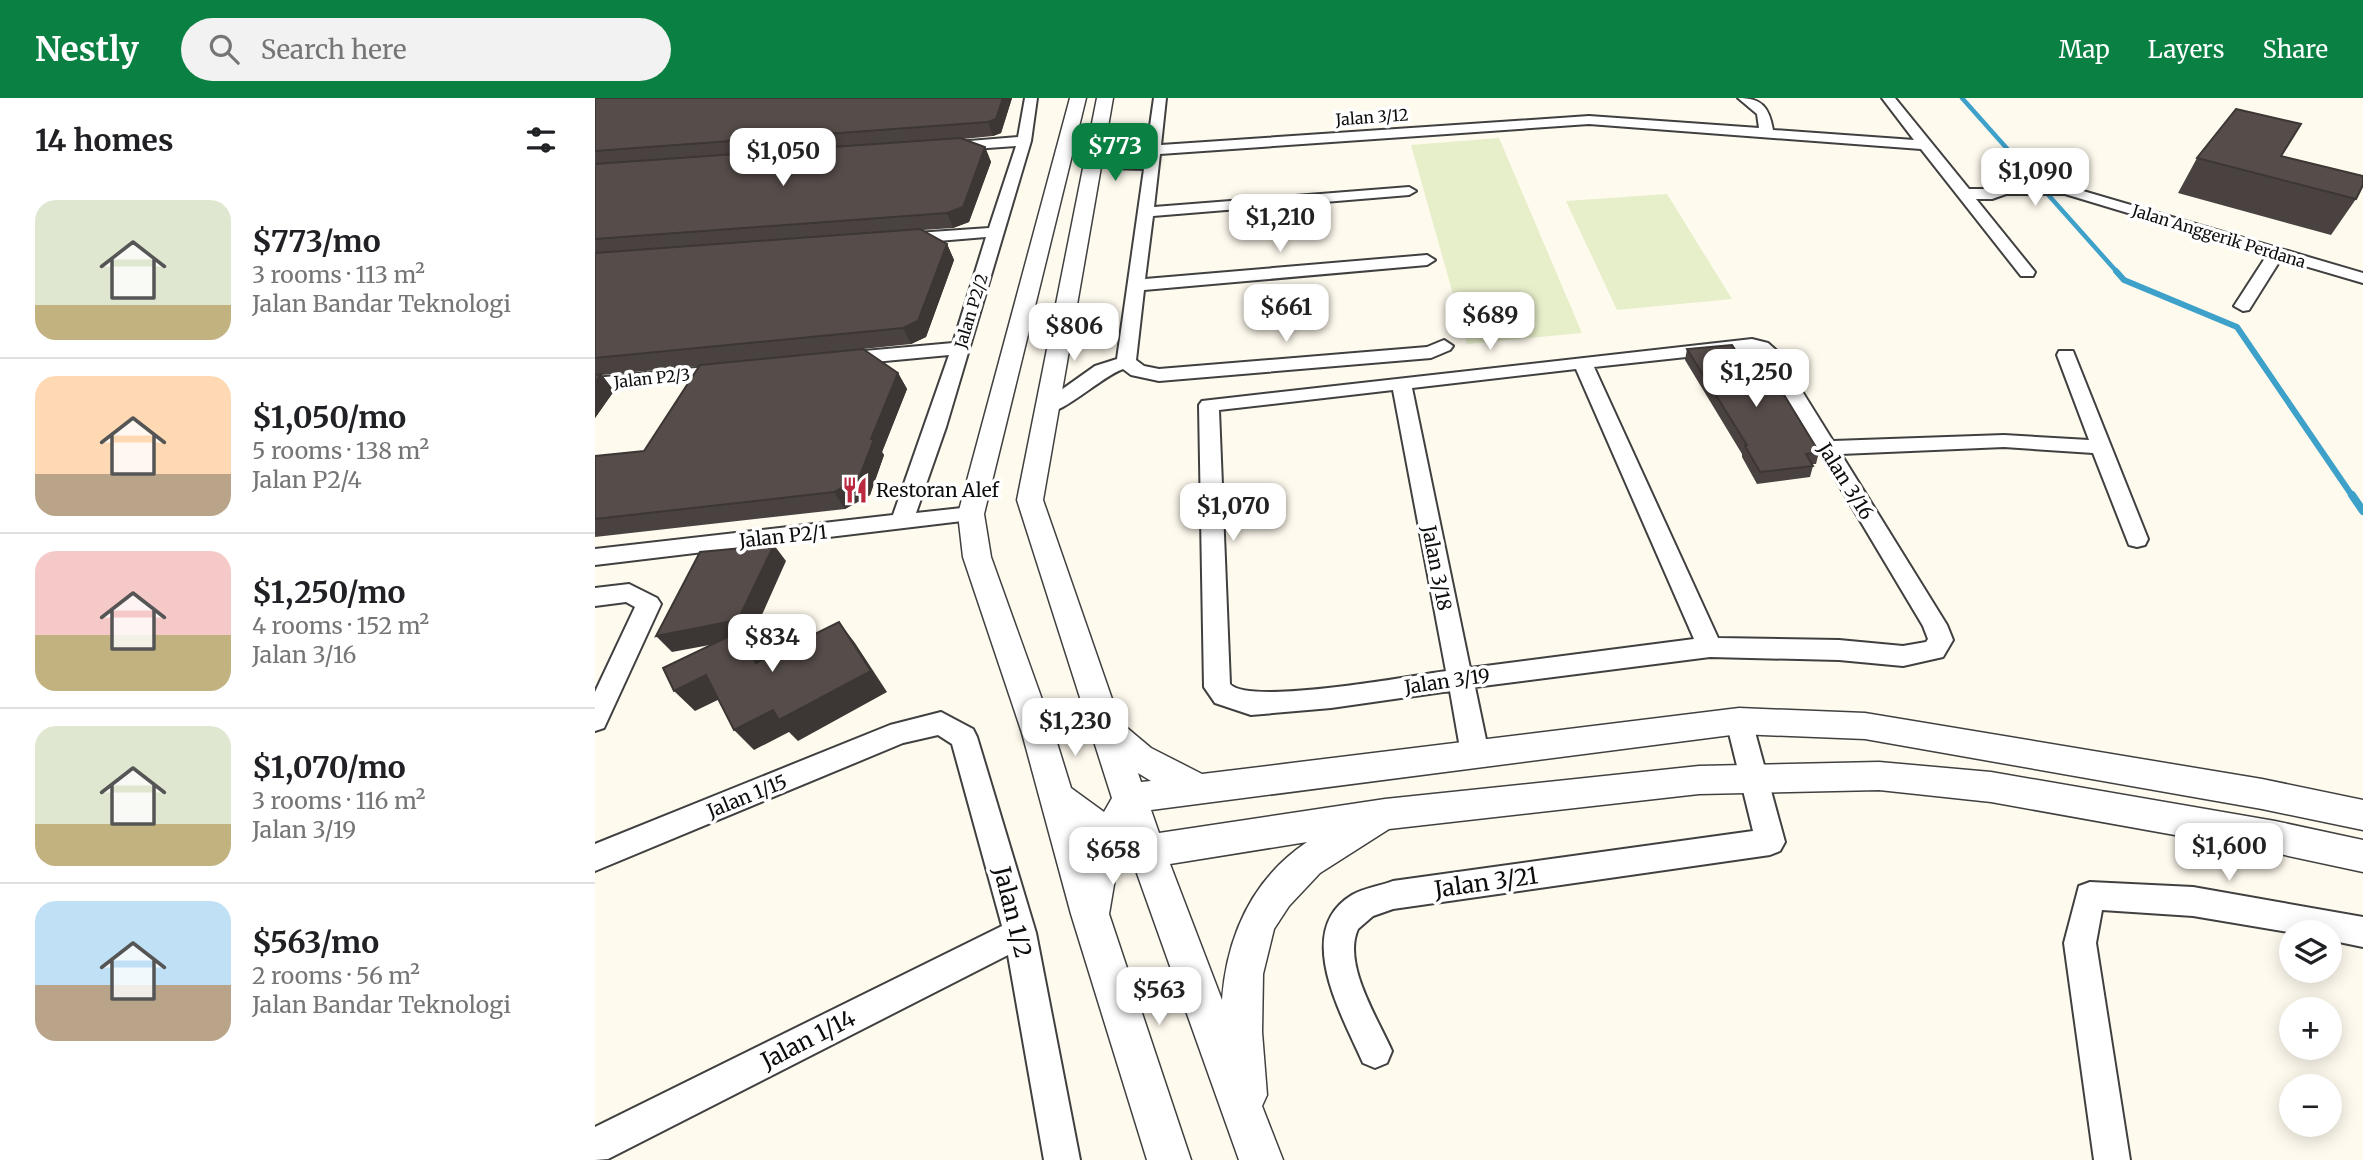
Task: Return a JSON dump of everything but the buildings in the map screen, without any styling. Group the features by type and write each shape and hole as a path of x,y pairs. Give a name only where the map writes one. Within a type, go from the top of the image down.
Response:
{"street":[{"name":"Jalan P2/2","path":"902,522 936,427 1024,141 1031,98"},
{"path":"1078,98 971,514 977,557 1059,799 1090,914 1169,1160"},
{"path":"1105,98 1030,500 1104,728 1255,1142"},
{"path":"1126,362 1160,98 1167,98"},
{"path":"1744,98 1763,112 1767,133"},
{"path":"1888,98 2027,272"},
{"name":"Jalan 3/12","path":"1097,141 1114,165 1154,158 1589,120 1927,145"},
{"path":"1068,136 1088,129 1097,141"},
{"path":"930,148 1024,141"},
{"path":"1147,212 1409,191"},
{"name":"Jalan Anggerik Perdana","path":"1966,194 2069,195 2091,199 2363,278"},
{"path":"888,240 996,232"},
{"path":"2243,306 2276,253"},
{"path":"1137,285 1427,260"},
{"name":"Jalan 3/16","path":"1583,363 1752,344 1762,347 1770,355 1935,625"},
{"path":"1126,362 1138,371 1159,375 1431,352 1444,346"},
{"path":"823,361 960,348"},
{"path":"2066,355 2137,539"},
{"path":"1047,409 1101,370 1126,362"},
{"path":"1401,382 1583,363 1710,648"},
{"name":"Jalan P2/3","path":"595,384 741,369"},
{"name":"Jalan 3/19","path":"1401,382 1209,405 1216,677 1217,687 1224,696 1251,704 1331,698 1710,648 1839,650 1903,656 1934,650 1941,640 1935,625"},
{"name":"Jalan 3/18","path":"1401,382 1475,754"},
{"path":"1825,448 2004,441 2101,447"},
{"name":"Jalan P2/1","path":"595,557 971,514"},
{"path":"595,597 629,593 649,604 595,720"},
{"path":"1090,914 1095,874 1117,817 1131,798 1739,721 1865,726 2262,794 2363,815"},
{"path":"1739,721 1754,778"},
{"name":"Jalan 1/2","path":"899,733 941,723 964,737 1020,933 1062,1160"},
{"path":"1104,728 1139,758 1199,789"},
{"name":"Jalan 1/15","path":"595,858 899,733"},
{"path":"1059,799 1125,846 1147,850 1385,814 1699,780 1879,776 1991,787 2275,837 2363,856"},
{"name":"Jalan 3/21","path":"1375,1051 1338,967 1338,944 1346,921 1361,906 1393,895 1770,842 1754,778"},
{"path":"1255,1142 1242,978 1250,936 1278,891 1300,868 1385,814"},
{"path":"2112,1160 2080,943 2089,897 2138,895 2298,919 2363,932"},
{"name":"Jalan 1/14","path":"595,1146 1020,933"}],"green space":[{"path":"1499,138 1582,333 1467,344 1411,145"},
{"path":"1667,194 1732,299 1617,310 1566,201"}],"waterway":[{"path":"1962,98 2117,272"},
{"path":"2116,271 2124,280 2237,327 2353,497"},
{"path":"2352,495 2363,511"}],"place":[{"name":"Restoran Alef","path":"855,490"}]}
